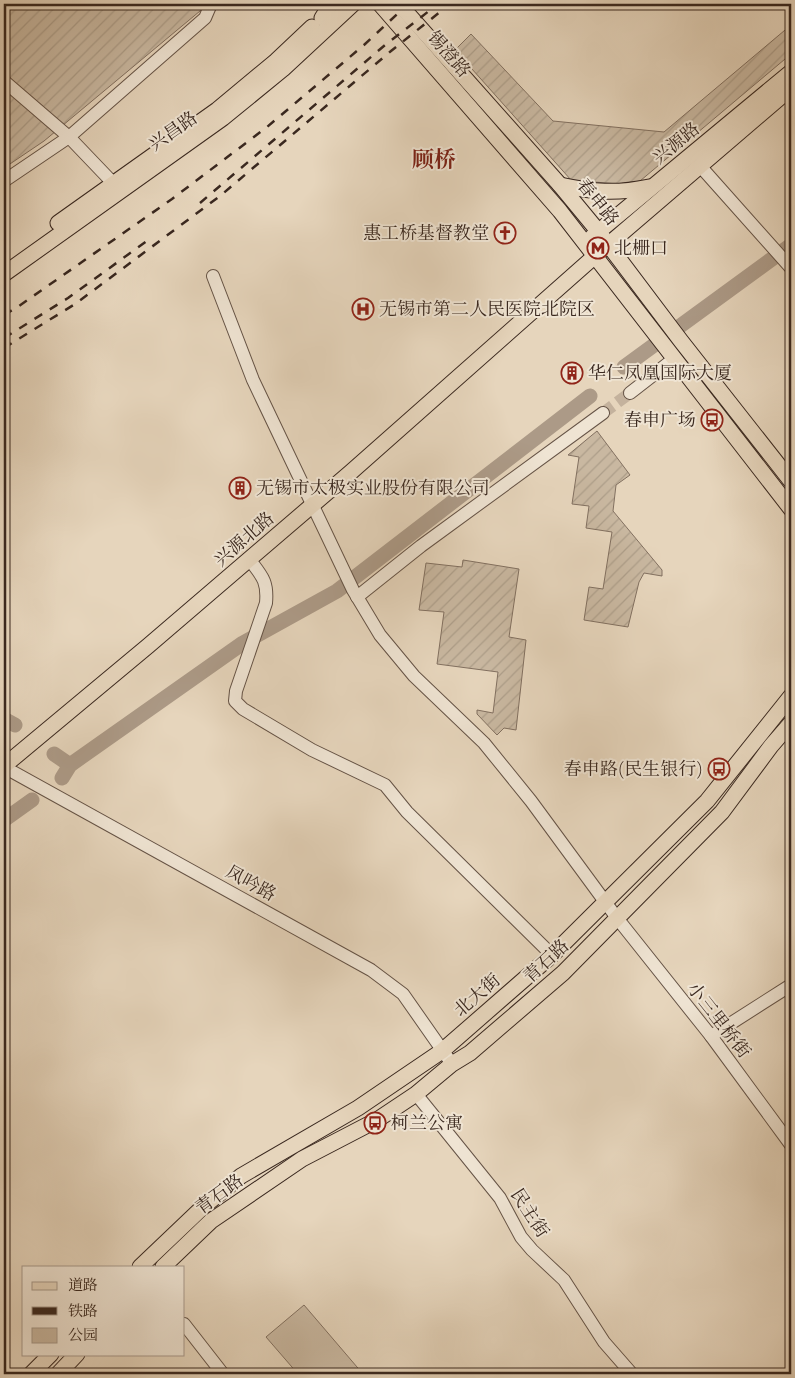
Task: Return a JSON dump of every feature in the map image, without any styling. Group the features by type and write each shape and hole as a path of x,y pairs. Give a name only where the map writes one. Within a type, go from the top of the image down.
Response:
{"main road":[{"path":"322,18 331,4"},
{"name":"兴昌路","path":"4,261 217,110 276,61 337,4"},
{"name":"兴昌路","path":"4,274 223,118 283,69 353,4"},
{"name":"锡澄路","path":"380,4 470,107"},
{"name":"春申路","path":"399,4 560,185 598,231 681,341 791,480"},
{"name":"兴源路","path":"585,243 791,72"},
{"name":"兴源路","path":"595,256 791,88"},
{"name":"春申路","path":"470,107 560,211 791,509"},
{"path":"560,185 602,192 626,192 653,186"},
{"name":"兴源北路","path":"4,766 141,653 595,256"},
{"name":"北大街","path":"141,1266 203,1207 241,1176 358,1108 442,1050 552,955 707,801 791,696"},
{"name":"青石路","path":"164,1266 211,1221 302,1159 377,1120 416,1094 452,1064 470,1053 563,973 722,812 771,746 791,723"},
{"path":"31,1374 49,1356"},
{"path":"58,1374 75,1356"}],"street":[{"path":"4,181 69,137 205,18 211,4"},
{"path":"4,82 69,137 113,183"},
{"path":"701,167 791,268"},
{"name":"小三里桥街","path":"213,276 253,380 355,594 380,634 414,676 484,744 530,801 617,918 711,1036 791,1145"},
{"path":"630,393 670,353"},
{"path":"355,594 604,413"},
{"path":"249,559 264,579 267,589 266,603 236,691 235,701 243,709 312,750 385,785 408,812 552,955"},
{"name":"凤吟路","path":"4,766 371,970 403,994 452,1064"},
{"path":"711,1036 791,985"},
{"name":"民主街","path":"416,1094 500,1198 521,1237 564,1280 604,1342 632,1374"},
{"path":"185,1325 223,1374"}],"green space":[{"path":"12,4 205,4 200,11 44,141 4,168 4,18"},
{"path":"791,25 791,54 640,181 618,184 571,180 455,50 471,34 553,121 664,132"},
{"path":"597,431 630,475 616,485 613,511 662,570 662,576 644,573 639,582 628,627 584,620 589,587 603,589 612,532 586,528 589,506 572,504 579,457 568,455"},
{"path":"463,560 519,569 509,637 526,640 516,730 504,728 497,735 477,714 477,710 493,713 498,672 437,664 444,612 419,610 426,563 462,567"},
{"path":"304,1305 363,1374 298,1374 266,1337"}],"waterway":[{"path":"624,367 791,245"},
{"path":"62,778 70,765 243,643 337,591 590,396"},
{"path":"4,719 15,725"},
{"path":"54,754 70,765"},
{"path":"4,820 32,800"}],"tunnel":[{"path":"603,413 630,393"}],"railway":[{"path":"4,315 172,199 267,127 364,45 408,4"},
{"path":"200,203 385,45 438,4"},
{"path":"4,348 75,304 220,196 391,51 450,4"},
{"path":"4,338 68,298 151,238"}],"place":[{"name":"惠工桥基督教堂","path":"505,233"},
{"name":"北栅口","path":"598,248"},
{"name":"无锡市第二人民医院北院区","path":"363,309"},
{"name":"华仁凤凰国际大厦","path":"572,373"},
{"name":"春申广场","path":"712,420"},
{"name":"无锡市太极实业股份有限公司","path":"240,488"},
{"name":"春申路(民生银行)","path":"719,769"},
{"name":"柯兰公寓","path":"375,1123"}],"district":[{"name":"顾桥","path":"434,159"}]}
